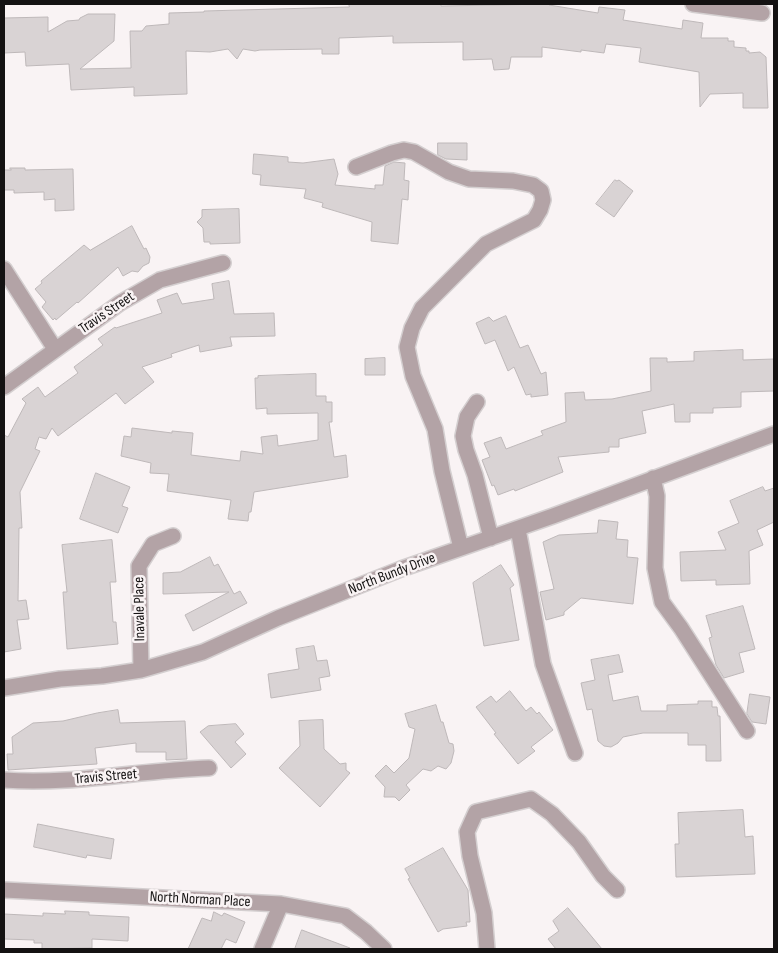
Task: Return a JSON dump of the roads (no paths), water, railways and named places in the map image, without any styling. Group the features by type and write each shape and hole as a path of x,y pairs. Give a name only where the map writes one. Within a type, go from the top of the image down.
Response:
{"street":[{"path":"693,4 762,13"},
{"path":"356,167 404,150 414,152 449,172 469,179 513,181 533,185 541,191 543,200 534,220 486,244 422,308 412,328 407,347 413,376 435,429 442,471 461,548"},
{"name":"Travis Street","path":"4,387 120,303 160,280 223,263"},
{"path":"4,269 55,349"},
{"path":"477,402 467,416 463,436 491,538"},
{"name":"North Bundy Drive","path":"4,688 60,679 102,676 141,670 203,652 278,618 401,569 518,529 774,434"},
{"path":"654,478 657,496 655,568 662,602 681,628 747,731"},
{"path":"518,529 543,664 575,753"},
{"name":"Inavale Place","path":"141,670 139,566 153,544 173,536"},
{"name":"Travis Street","path":"4,780 76,780 178,769 208,768"},
{"path":"487,949 484,913 477,878 470,856 468,832 476,812 531,798 552,814 579,842 603,876 617,890"},
{"name":"North Norman Place","path":"4,890 281,904 345,916 384,949"},
{"path":"262,949 281,904"}]}
